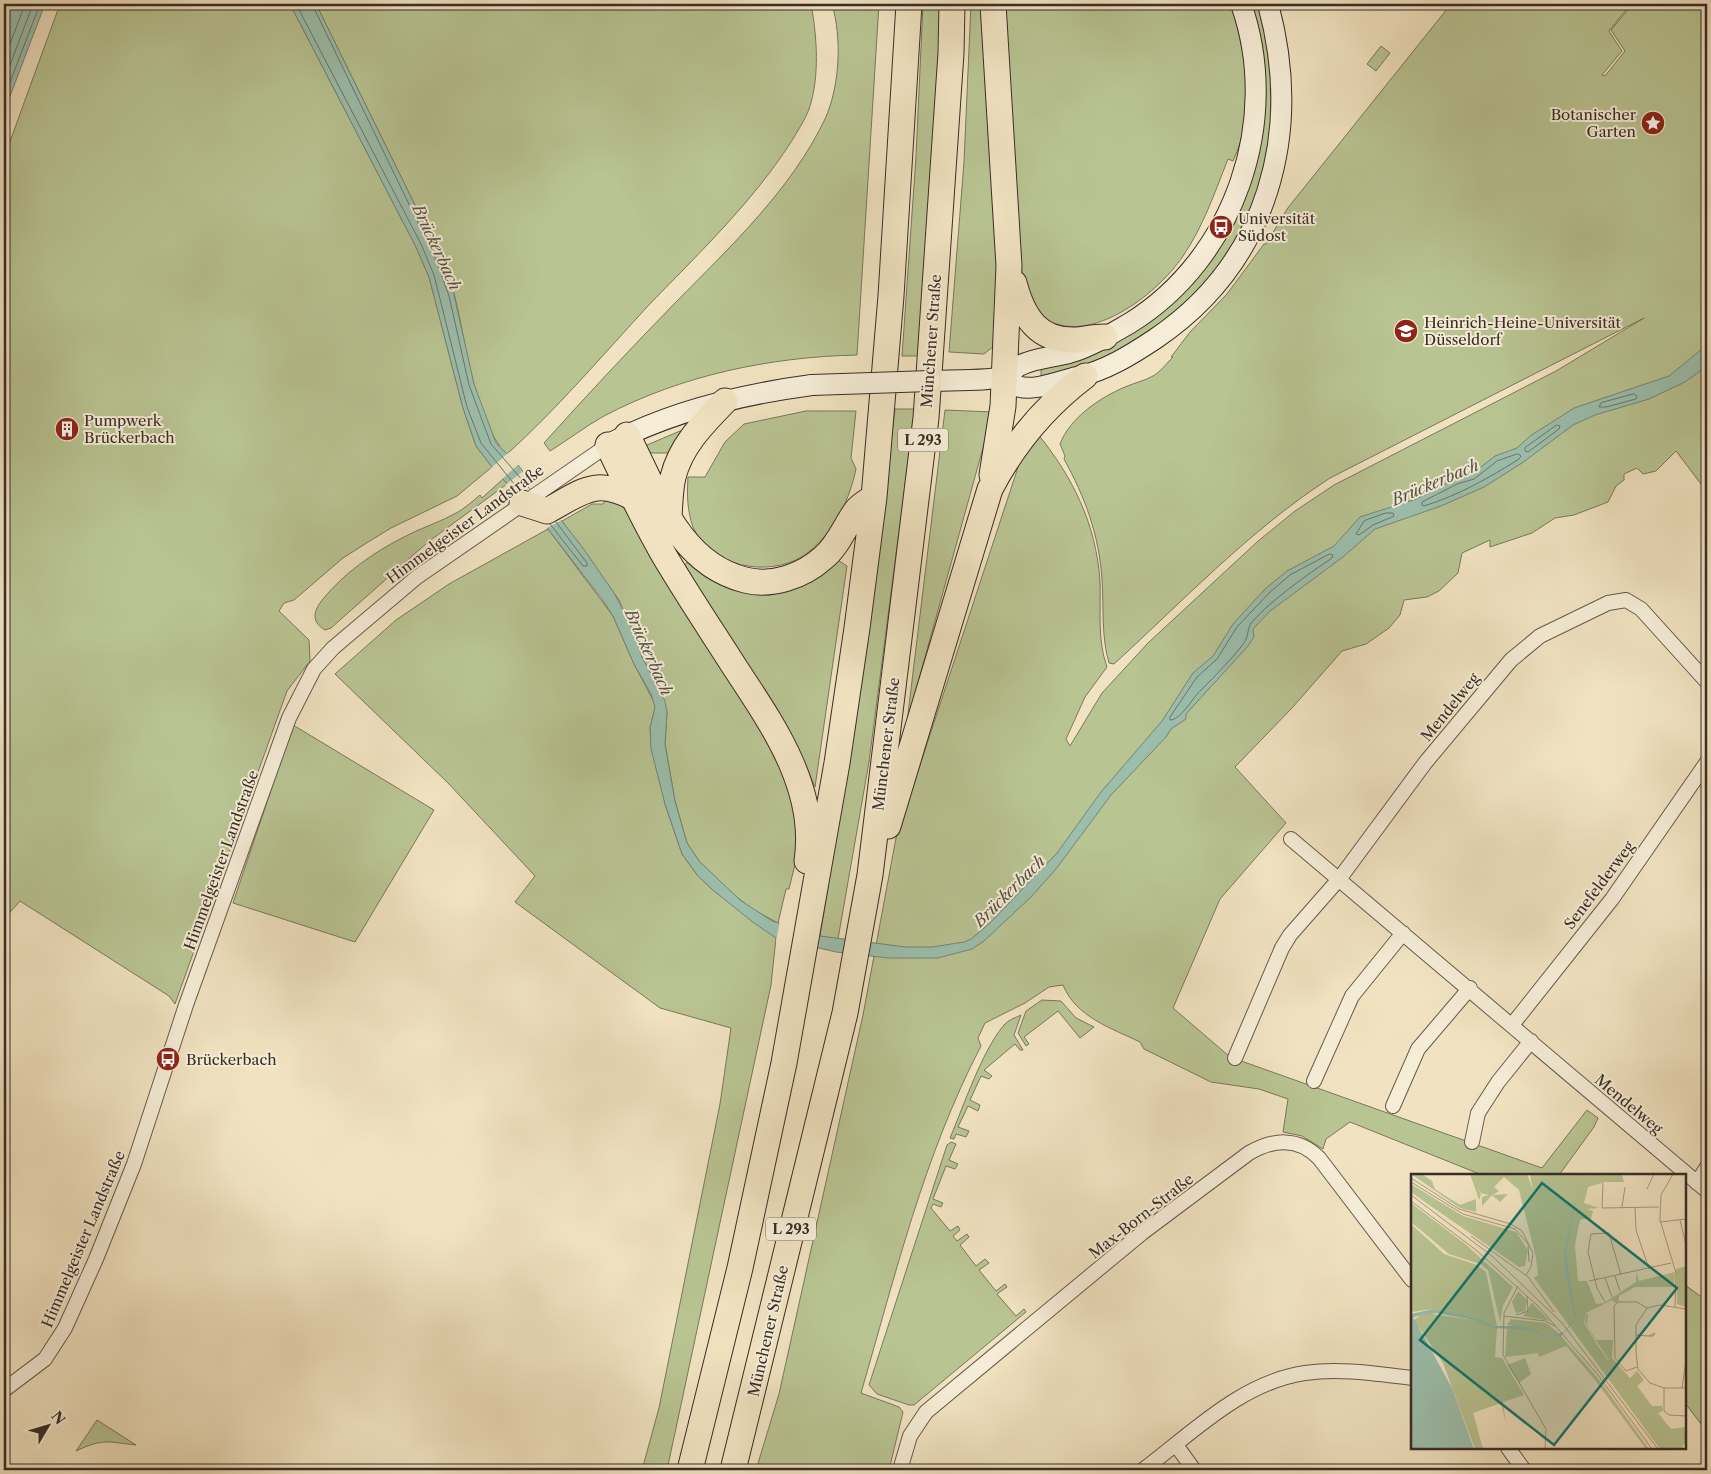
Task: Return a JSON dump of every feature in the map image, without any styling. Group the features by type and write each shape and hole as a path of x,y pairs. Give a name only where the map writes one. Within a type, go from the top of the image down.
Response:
{"highway":[{"name":"L 293","path":"690,1470 740,1268 802,968 808,894 847,696 874,497 891,296 909,4"},
{"name":"Münchener Straße","path":"733,1470 845,1013 870,875 926,418 951,53 952,4"},
{"path":"870,875 878,857 990,489 1003,406 1009,266 993,4"},
{"path":"1009,266 1019,304 1023,312 1036,327 1047,334 1063,339 1105,337"},
{"path":"990,489 1006,460 1026,431 1050,404 1085,376"},
{"path":"669,516 673,476 684,447 725,402"},
{"path":"617,440 687,544 700,559 734,577 755,582 772,582 801,572 825,557 856,510 874,497"},
{"path":"617,440 634,498 664,556 768,718 789,756 799,781 806,810 809,849 808,894"},
{"path":"522,503 547,511 594,487 609,487 634,498"}],"street":[{"path":"617,440 674,416 769,391 812,385 1005,377 1020,365 1090,346 1148,311 1197,264 1221,227 1244,175 1254,119 1254,62 1242,4"},
{"path":"1005,377 1016,386 1030,387 1085,376 1126,357 1193,310 1213,289 1239,253 1257,220 1278,148 1282,121 1277,38 1268,4"},
{"name":"Himmelgeister Landstraße","path":"4,1390 29,1372 50,1350 65,1328 96,1259 134,1164 230,879 289,718 314,670 333,648 417,576 567,471 617,440"},
{"name":"Mendelweg","path":"1235,1058 1282,948 1290,935 1340,878 1380,821 1473,703 1520,650 1552,630 1608,603 1622,600 1632,602 1641,609 1707,682"},
{"name":"Senefelderweg","path":"1512,1025 1612,899 1707,762"},
{"name":"Mendelweg","path":"1291,839 1470,988 1702,1187"},
{"path":"1314,1081 1352,996 1403,933"},
{"path":"1393,1106 1418,1049 1470,988"},
{"path":"1472,1142 1478,1113 1498,1082 1531,1041"},
{"name":"Max-Born-Straße","path":"900,1470 910,1436 926,1412 1142,1233 1249,1153 1264,1145 1287,1142 1311,1149 1411,1279"},
{"path":"1702,1187 1707,1167"},
{"path":"1143,1470 1248,1392 1290,1376 1307,1373 1363,1372 1411,1378"},
{"path":"1176,1445 1194,1470"},
{"path":"1509,1449 1524,1470"}],"shaded area":[{"path":"60,4 290,4 416,247 429,277 463,408 476,446 492,467 457,496 391,528 343,558 294,600 284,603 279,611 309,640 310,661 287,691 175,1004 169,996 20,901 4,919 4,158"},
{"path":"316,4 811,4 816,43 815,84 809,109 803,122 776,164 759,186 723,228 560,402 506,455 486,420 479,400 455,297 442,260"},
{"path":"832,4 879,4 857,355 759,364 695,379 664,389 604,416 550,451 544,443 758,216 795,170 811,145 825,119 834,92 838,47"},
{"path":"923,4 941,4 940,65 919,356 902,356 916,157"},
{"path":"971,4 982,4 1001,329 994,346 984,354 949,352 964,162"},
{"path":"1004,4 1231,4 1241,42 1246,83 1244,123 1233,161 1228,159 1197,233 1171,271 1138,302 1118,314 1097,323 1076,326 1056,324 1038,314 1023,292"},
{"path":"1248,4 1261,4 1273,74 1274,120 1260,182 1249,212 1234,240 1217,267 1196,291 1173,314 1148,333 1101,359 1041,376 1041,367 1111,343 1244,196"},
{"path":"1451,4 1628,4 1629,6 1609,31 1622,51 1602,75 1605,76 1625,51 1611,30 1631,6 1630,4 1707,4 1707,492 1676,451 1656,471 1643,474 1637,468 1624,474 1624,480 1616,486 1608,502 1574,515 1555,518 1532,533 1490,547 1490,540 1462,553 1458,573 1439,591 1427,597 1404,600 1400,615 1389,628 1366,644 1342,651 1292,708 1235,767 1286,823 1220,899 1173,1008 1230,1057 1542,1168 1587,1110 1598,1118 1594,1127 1560,1174 1480,1174 1350,1122 1326,1139 1323,1149 1302,1136 1283,1132 1288,1099 1259,1089 1211,1082 1144,1049 1140,1042 1095,1020 1076,1005 1063,985 1049,987 1025,1003 985,1023 978,1038 981,1046 943,1130 912,1216 861,1393 899,1407 903,1412 889,1470 756,1470 779,1394 863,1015 896,838 1025,446 1037,433 1061,466 1088,520 1098,560 1100,624 1102,646 1107,667 1085,697 1066,739 1070,746 1102,693 1148,643 1257,542 1295,511 1334,485 1556,371 1644,318 1330,478 1272,520 1114,664 1109,663 1106,653 1102,579 1098,547 1090,517 1064,459 1065,456 1060,444 1071,426 1086,410 1105,397 1153,376 1161,370 1173,357 1171,357 1190,332 1227,294 1264,244 1266,244 1287,209"},
{"path":"1381,46 1390,53 1376,71 1367,64"},
{"path":"895,409 915,409 869,762 838,939 820,936 863,674"},
{"path":"945,410 993,412 907,722"},
{"path":"806,411 856,411 851,458 856,469 844,506 831,529 813,548 789,563 757,567 741,565 726,560 712,552 701,541 693,527 688,502 688,477 705,477 725,442 744,424"},
{"path":"680,431 682,432 669,453 647,453 640,448"},
{"path":"503,479 507,484 428,542 331,628 325,630 320,627 315,619 315,615 320,603 359,564 402,538 458,512 480,495 482,498"},
{"path":"608,496 625,509 791,779 798,852 789,889 786,889 778,923 752,909 728,890 699,861 687,843 675,801 665,744 667,712 658,687 642,657 619,600 562,521 592,504 603,504"},
{"path":"548,529 613,616 634,664 654,702 655,708 650,728 665,804 682,854 698,876 714,891 776,938 771,985 667,1470 642,1470 659,1408 720,1104 731,1028 660,1008 515,902 535,876 448,783 335,674 396,620 449,584"},
{"path":"836,559 847,566 815,787 798,748 682,566 689,562 706,577 739,591"},
{"path":"293,725 434,810 355,942 233,903"},
{"path":"1042,1000 1061,1001 1076,1018 1094,1027 1080,1038 1058,1011 1024,1037 1029,1044 1026,1046 1018,1033 1026,1011"},
{"path":"1021,1015 1014,1035 1023,1050 1020,1050 1015,1044 984,1070 992,1076 989,1079 981,1076 970,1100 980,1105 978,1111 968,1106 958,1127 969,1131 966,1137 956,1134 954,1139 950,1138 988,1049 1006,1023"},
{"path":"951,1142 956,1144 949,1160 958,1164 955,1169 946,1166 933,1199 943,1203 941,1207 933,1204 931,1208 950,1231 958,1226 960,1230 953,1236 957,1241 967,1234 969,1237 960,1245 976,1266 985,1259 989,1263 979,1270 996,1291 1005,1284 1007,1287 997,1294 1016,1316 1024,1309 1026,1312 914,1405 909,1405 877,1394 869,1385 947,1145"},
{"path":"1686,1286 1707,1301 1707,1432 1686,1404"},
{"path":"97,1420 136,1445 106,1442 93,1444 76,1451"}],"water":[{"path":"4,4 45,4 4,112"},
{"path":"290,4 316,4 442,260 454,295 474,384 496,443 518,465 583,548 614,593 629,621 642,657 665,701 667,712 665,744 675,801 687,843 699,861 740,900 772,921 820,936 906,947 932,947 964,942 971,939 990,923 1057,853 1101,792 1162,721 1193,673 1213,656 1233,624 1265,589 1287,571 1334,546 1360,517 1416,499 1455,479 1472,474 1495,456 1517,448 1530,436 1574,408 1669,376 1707,345 1707,366 1685,382 1649,399 1595,415 1573,425 1522,463 1484,487 1441,506 1375,529 1343,557 1270,611 1253,629 1254,637 1248,646 1186,714 1186,719 1171,729 1166,737 1111,795 1056,869 1031,897 984,941 972,949 938,958 889,958 836,952 776,938 714,891 698,876 682,854 665,804 651,749 650,728 655,707 651,694 634,664 613,616 602,599 548,529 492,467 476,446 463,408 429,277 416,247"}],"pier":[{"path":"508,453 520,463 501,480 490,469"},
{"path":"525,470 564,519 545,529 505,485"},
{"path":"780,921 820,934 817,951 776,941"}],"place":[{"name":"Botanischer Garten","path":"1653,123"},
{"name":"Universität Südost","path":"1221,227"},
{"name":"Heinrich-Heine-Universität Düsseldorf","path":"1406,331"},
{"name":"Pumpwerk Brückerbach","path":"67,429"},
{"name":"Brückerbach","path":"168,1059"}]}
